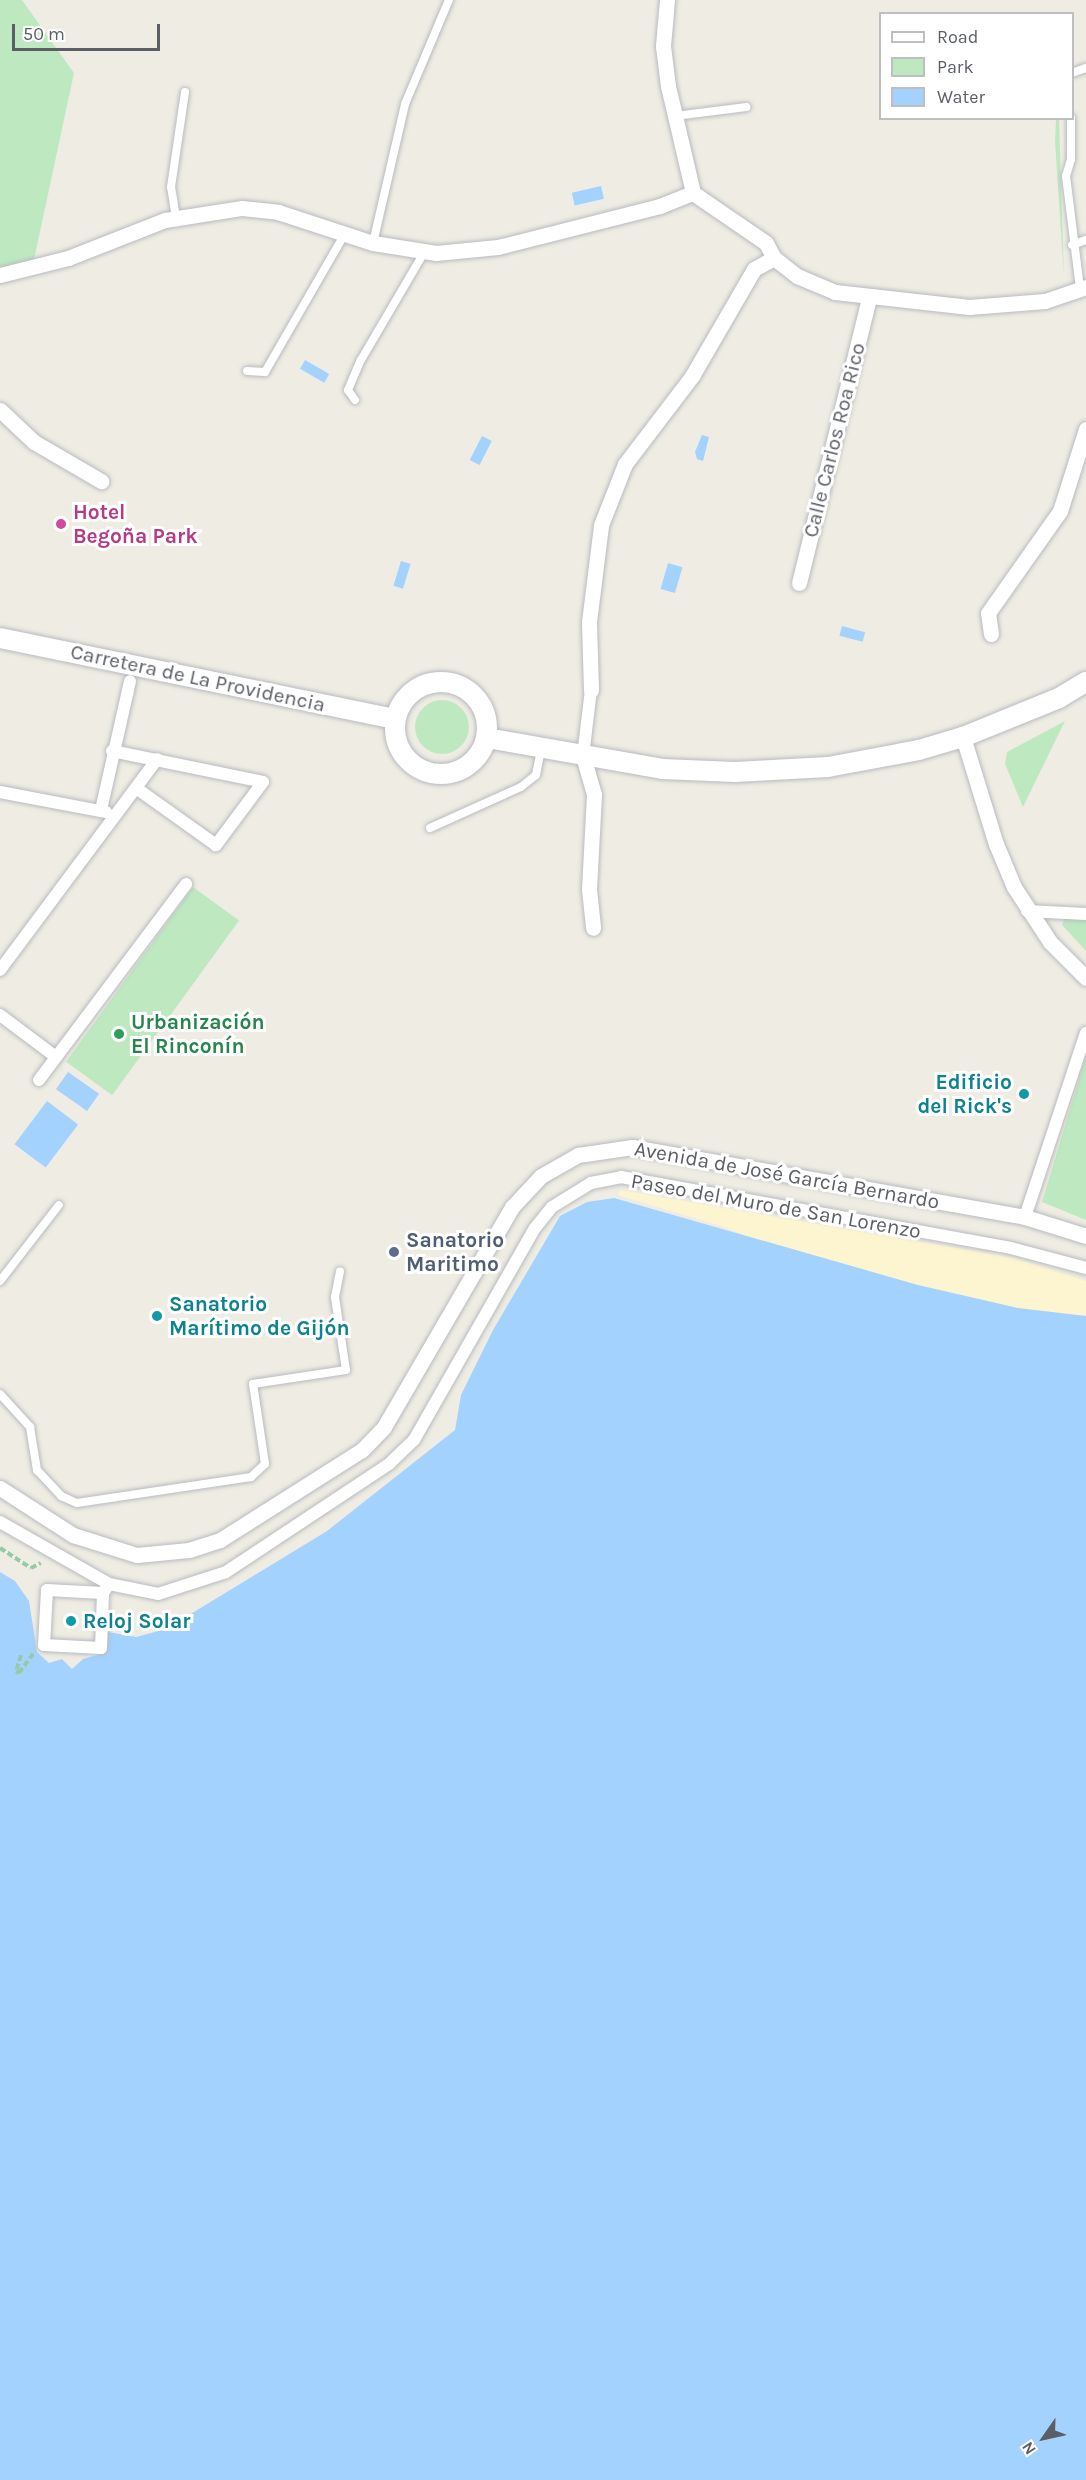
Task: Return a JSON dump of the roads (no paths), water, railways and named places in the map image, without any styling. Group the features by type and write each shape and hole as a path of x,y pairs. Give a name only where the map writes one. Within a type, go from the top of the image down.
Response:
{"street":[{"path":"667,0 663,46 675,116 693,193 766,243 774,258 797,276 835,292 969,307 1045,301 1083,288"},
{"path":"0,276 50,264 176,218 242,208 278,212 344,236 425,251 498,247 660,206 693,193"},
{"path":"593,928 589,889 594,794 583,756 591,690 589,622 601,525 625,464 692,376 754,268 774,258"},
{"name":"Calle Carlos Roa Rico","path":"800,583 869,297"},
{"path":"0,410 34,442 100,481"},
{"path":"991,634 988,613 1060,511 1086,429"},
{"name":"Carretera de La Providencia","path":"0,638 395,719"},
{"path":"101,810 112,751 130,681"},
{"path":"432,682 451,682 468,690 481,704 487,721 487,738 474,758 459,770 440,774 421,770 406,759 396,742 395,719 416,689 432,682"},
{"path":"487,738 662,769 735,772 828,767 919,750 963,737 1059,698 1086,682"},
{"path":"963,737 999,854 1028,911 1050,942 1086,978"},
{"path":"112,751 264,782 216,845 136,788"},
{"path":"0,970 157,759"},
{"path":"0,792 116,814"},
{"path":"39,1080 186,884"},
{"path":"1028,911 1086,914"},
{"path":"0,1016 56,1056"},
{"path":"1024,1216 1086,1033"},
{"name":"Avenida de José García Bernardo","path":"0,1488 73,1535 137,1556 189,1550 220,1540 362,1450 384,1427 512,1207 542,1176 578,1155 632,1146 1024,1216 1086,1236"},
{"name":"Paseo del Muro de San Lorenzo","path":"106,1588 101,1648 44,1645 46,1590 106,1588 158,1594 226,1572 389,1464 414,1440 535,1228 552,1207 591,1183 621,1177 1011,1248 1086,1268"},
{"name":"Paseo del Muro de San Lorenzo","path":"0,1522 106,1588"}],"lane":[{"path":"373,243 405,104 449,0"},
{"path":"176,218 171,187 185,92"},
{"path":"675,116 746,107"},
{"path":"1071,120 1071,159 1066,176 1072,245 1083,288"},
{"path":"247,371 265,372 344,236"},
{"path":"1072,245 1086,240"},
{"path":"355,400 348,390 362,360 425,251"},
{"path":"430,828 521,787 536,775 541,748"},
{"path":"0,1281 59,1205"},
{"path":"0,1394 30,1427 37,1470 61,1496 77,1503 251,1477 265,1464 253,1384 346,1370 335,1297 340,1271"}],"water":[{"path":"601,186 604,199 575,205 572,193"},
{"path":"305,360 329,374 324,383 300,369"},
{"path":"702,435 709,437 703,461 697,459 695,452"},
{"path":"482,436 492,441 480,465 470,460"},
{"path":"401,561 411,564 403,589 393,586"},
{"path":"668,563 682,567 675,593 661,589"},
{"path":"842,626 865,632 863,642 839,636"},
{"name":"Urbanización El Rinconín","path":"68,1072 99,1094 87,1111 56,1089"},
{"path":"47,1101 78,1124 46,1168 15,1144"},
{"path":"614,1198 918,1285 1018,1308 1086,1316 1086,2480 0,2480 0,1572 15,1581 29,1601 37,1652 49,1663 62,1659 72,1669 83,1659 101,1654 108,1632 136,1637 166,1629 327,1531 455,1430 461,1395 493,1330 560,1216 587,1202"}],"place":[{"name":"Hotel Begoña Park","path":"61,524"},
{"name":"Urbanización El Rinconín","path":"119,1034"},
{"name":"Edificio del Rick's","path":"1024,1094"},
{"name":"Sanatorio Maritimo","path":"394,1252"},
{"name":"Sanatorio Marítimo de Gijón","path":"157,1316"},
{"name":"Reloj Solar","path":"71,1621"}]}
